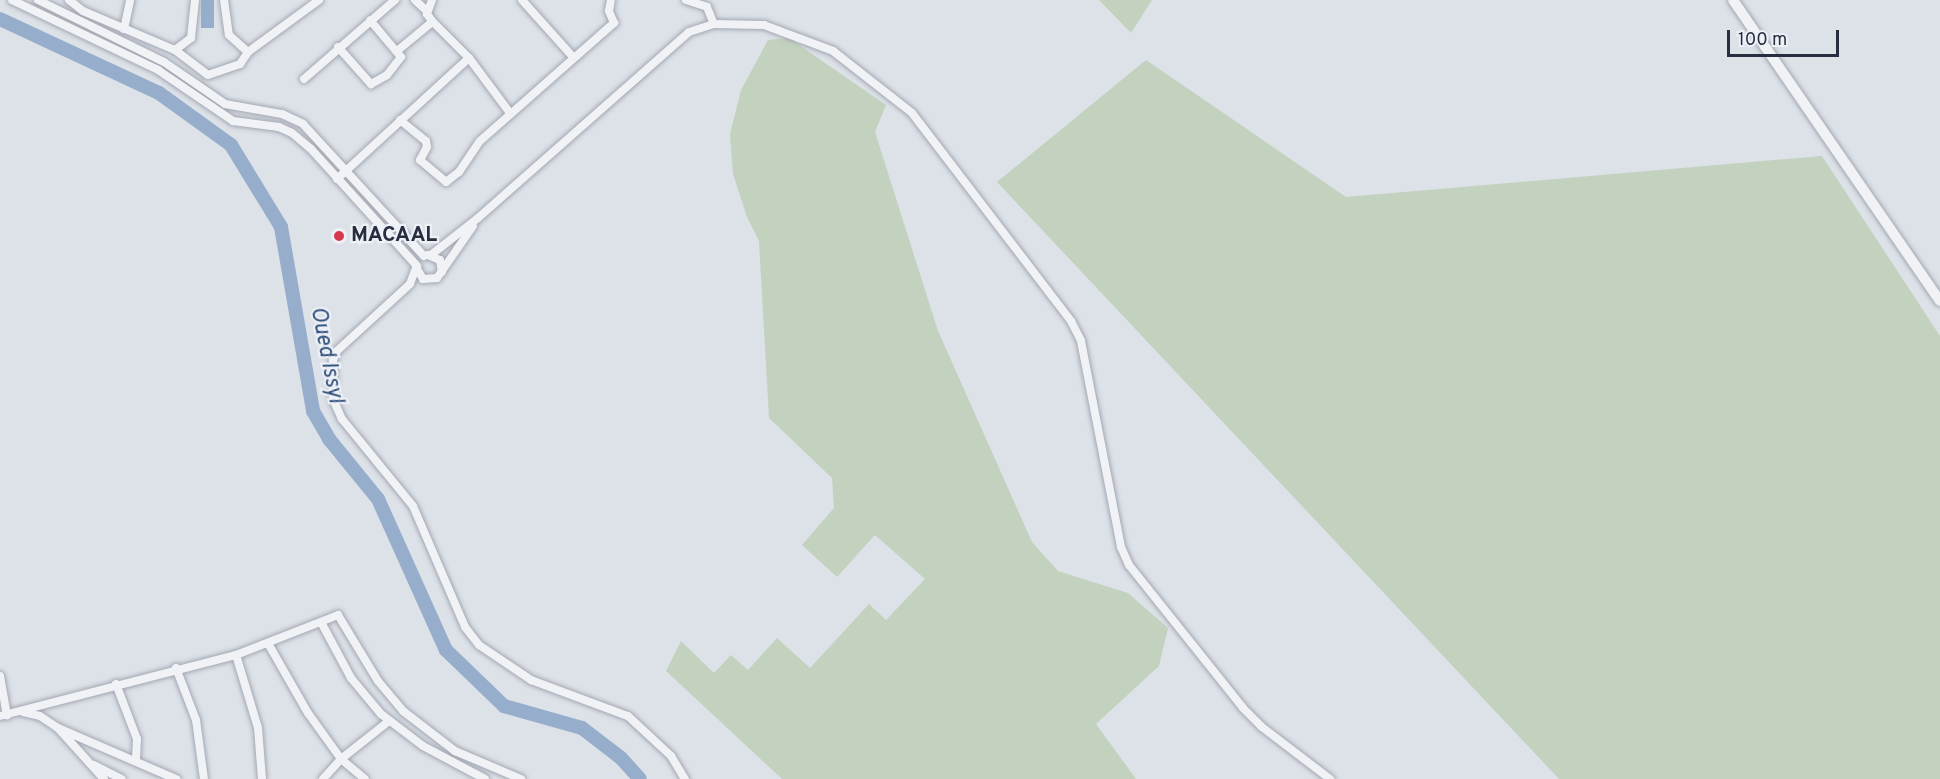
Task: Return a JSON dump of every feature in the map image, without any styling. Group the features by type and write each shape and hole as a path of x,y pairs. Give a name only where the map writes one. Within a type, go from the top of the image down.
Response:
{"street":[{"path":"12,0 169,76 222,116 242,125 279,127 292,133 337,179 425,280"},
{"path":"38,0 164,62 225,104 297,120 427,255 440,261 442,272"},
{"path":"69,0 82,11 175,50 208,75 240,64 248,52 319,0"},
{"path":"124,29 130,0"},
{"path":"175,50 191,38 195,0"},
{"path":"224,0 229,35 248,52"},
{"path":"304,79 338,47 395,0"},
{"path":"416,0 427,10 432,22 469,58 510,113"},
{"path":"427,10 432,0"},
{"path":"400,120 426,141 427,147 420,160 446,182 459,172 480,141 614,23 609,11 611,0"},
{"path":"1733,0 1940,301"},
{"path":"525,1 573,57"},
{"path":"691,1 707,7 714,24"},
{"path":"338,47 371,84 378,82 401,61 397,51 370,20"},
{"path":"397,51 432,22"},
{"path":"411,284 416,267 427,255 478,218 671,44 689,32 714,24 765,25 833,51 920,122 1071,321 1081,341 1119,537 1129,565 1243,708 1262,728 1330,779"},
{"path":"337,179 469,58"},
{"path":"478,218 436,279 411,284 337,351 331,369 333,399 342,419 413,506 465,627 478,645 531,680 628,716 671,756 685,779"},
{"path":"0,676 4,715 177,668 236,655 269,645 338,615 378,681 403,711 455,751 521,779"},
{"path":"321,622 351,678 389,721 423,746 484,779"},
{"path":"269,645 308,713 341,759 364,779"},
{"path":"236,655 258,728 262,779"},
{"path":"177,668 196,720 204,779"},
{"path":"116,684 137,739 136,760"},
{"path":"22,711 40,716 58,728 176,779"},
{"path":"323,779 341,759 389,721"},
{"path":"58,728 104,779"},
{"path":"91,764 122,779"}],"green space":[{"path":"1099,0 1152,0 1131,33"},
{"path":"789,38 886,105 875,132 938,331 1032,542 1058,571 1128,593 1168,628 1159,666 1096,724 1136,779 782,779 666,671 681,641 714,673 731,655 748,670 777,638 810,668 869,604 886,620 925,579 875,535 837,577 802,545 834,508 832,478 769,418 759,241 747,217 733,174 730,134 741,90 768,40"},
{"path":"1146,60 1346,197 1822,156 1940,336 1940,779 1559,779 997,182"}],"water":[{"path":"201,0 214,0 214,28 201,28"}],"waterway":[{"name":"Oued Issyl","path":"0,19 159,93 231,145 281,227 313,411 329,439 378,499 446,650 504,706 582,728 621,758 640,779"}],"place":[{"name":"MACAAL","path":"339,236"}]}
